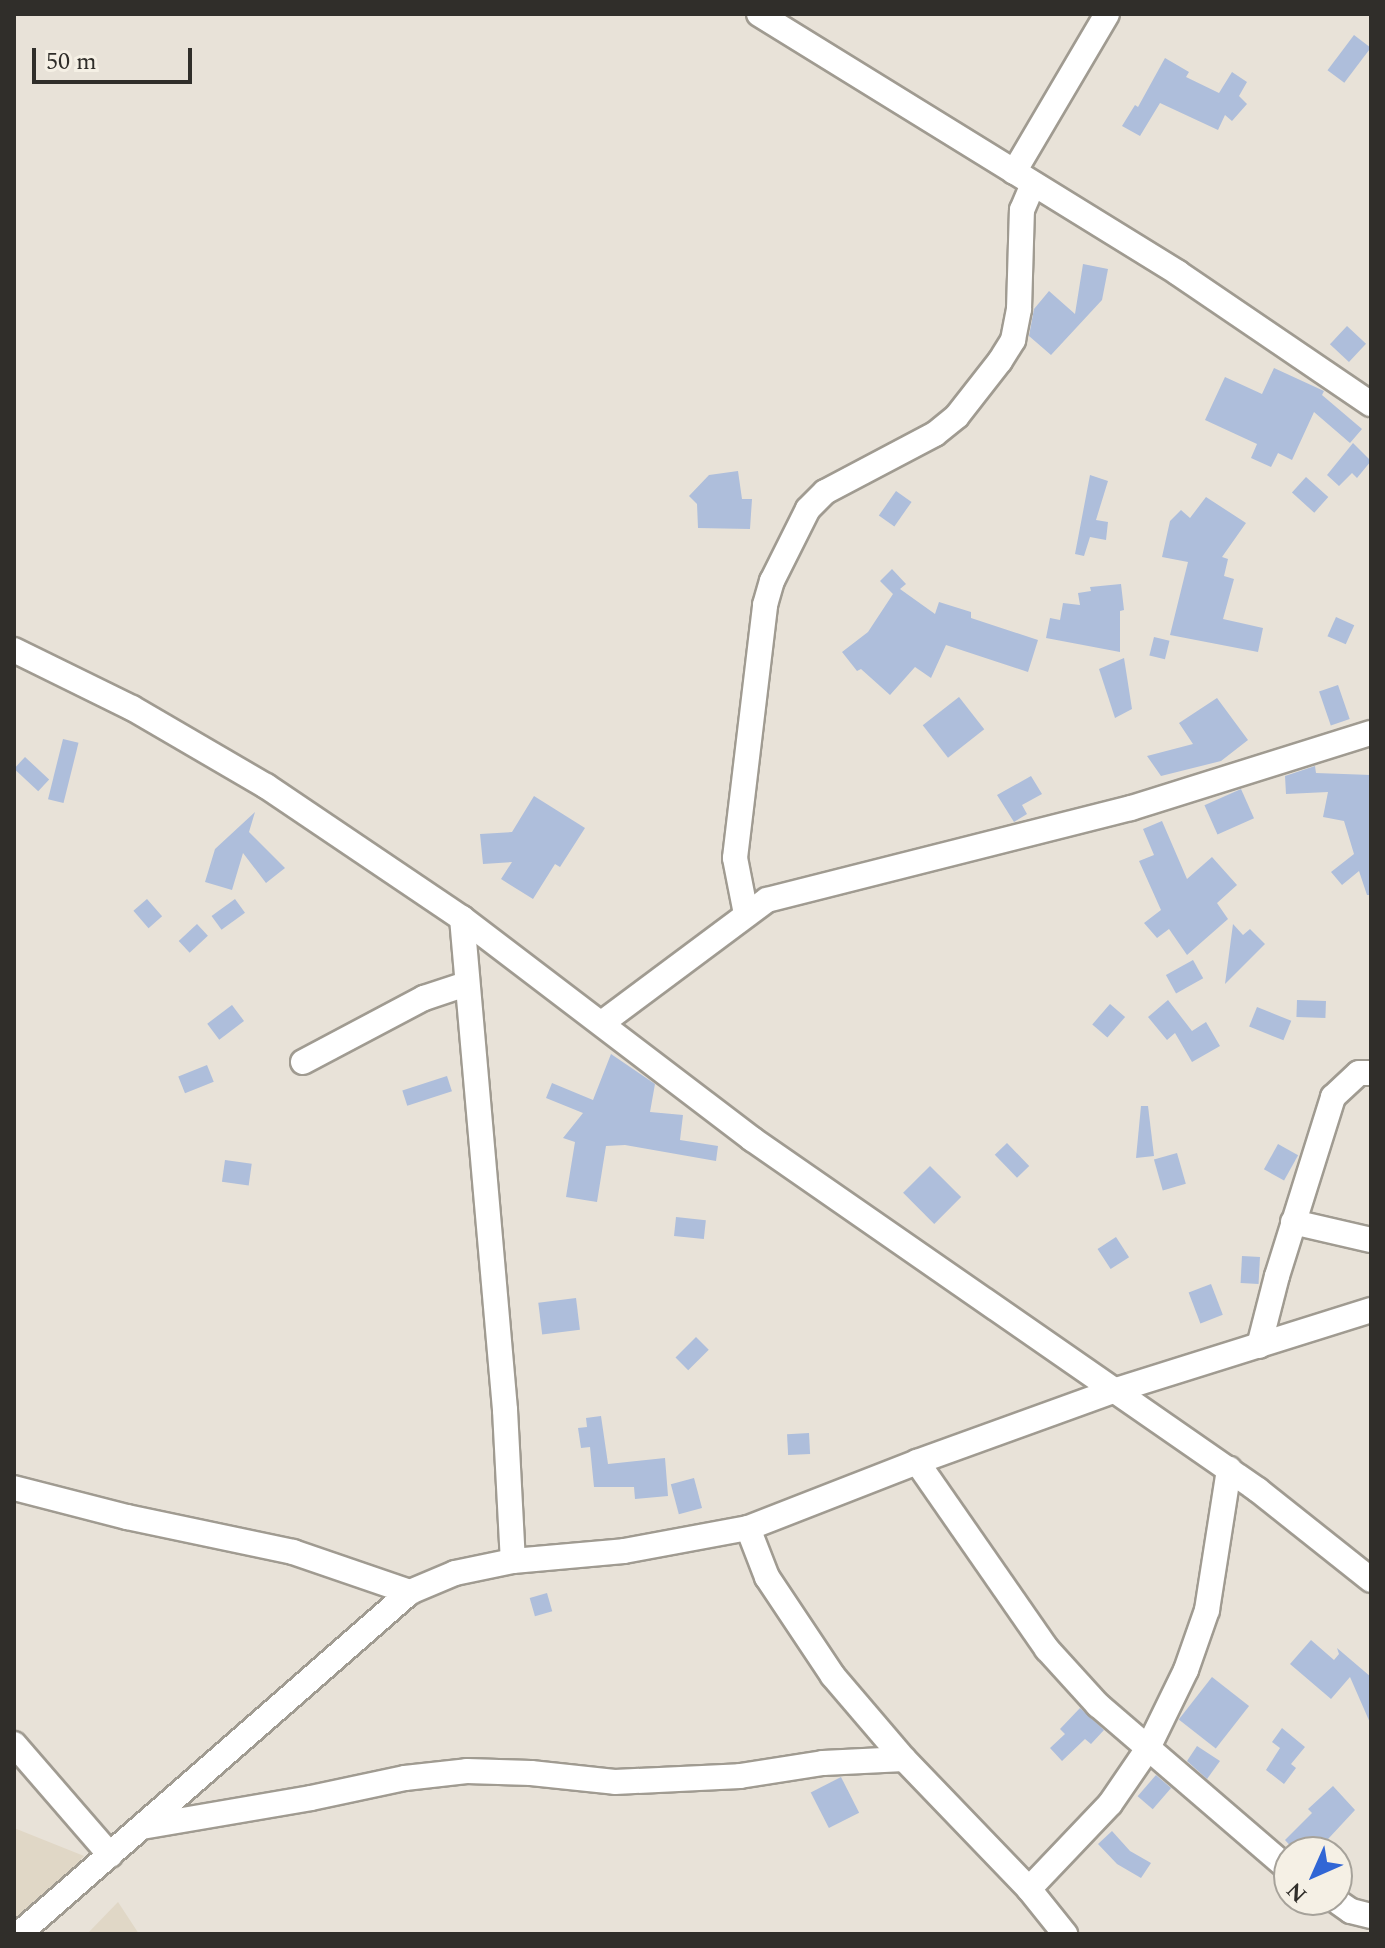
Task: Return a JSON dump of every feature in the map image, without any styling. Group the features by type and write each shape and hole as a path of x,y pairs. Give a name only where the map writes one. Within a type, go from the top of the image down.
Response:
{"street":[{"path":"759,14 1178,273 1371,404"},
{"path":"746,914 735,858 765,605 772,581 808,509 825,492 935,434 957,416 1013,340 1019,309 1024,178 1107,14"},
{"path":"14,650 132,708 266,786 462,918 752,1139 1229,1469 1371,1580"},
{"path":"602,1023 767,900 1131,808 1371,733"},
{"path":"462,918 505,1410 513,1561"},
{"path":"303,1062 424,998 466,984"},
{"path":"1259,1346 1293,1222 1333,1097 1359,1073 1371,1073"},
{"path":"1293,1222 1371,1240"},
{"path":"19,1934 410,1592 455,1573 513,1561 624,1551 748,1528 917,1462 1116,1390 1371,1310"},
{"path":"917,1462 1047,1649 1098,1705 1147,1750 1273,1856"},
{"path":"1029,1889 1110,1804 1147,1750 1186,1670 1207,1610 1229,1469"},
{"path":"14,1488 127,1517 293,1552 410,1592"},
{"path":"748,1528 767,1577 833,1676 904,1759 1029,1889 1065,1934"},
{"path":"14,1744 110,1855"},
{"path":"142,1827 311,1798 405,1778 467,1771 531,1773 615,1782 740,1776 823,1763 904,1759"}],"shaded area":[{"path":"14,1828 84,1856 14,1933"},
{"path":"118,1902 139,1934 87,1934"}],"building":[{"path":"1354,35 1371,48 1344,83 1328,70"},
{"path":"1165,58 1189,72 1186,77 1219,93 1232,72 1247,82 1239,96 1247,104 1232,121 1225,115 1218,130 1160,103 1140,136 1122,126 1135,105 1138,107"},
{"path":"1083,264 1108,269 1102,300 1051,355 1029,336 1034,309 1049,291 1075,314"},
{"path":"1347,326 1366,344 1349,362 1330,344"},
{"path":"1274,368 1324,391 1322,395 1362,429 1350,443 1314,412 1292,460 1278,453 1271,467 1251,458 1257,444 1205,420 1225,377 1262,394"},
{"path":"1353,443 1371,461 1357,478 1352,473 1339,486 1327,475"},
{"path":"738,471 742,499 752,499 750,529 698,528 697,504 689,496 709,475"},
{"path":"1090,475 1108,481 1096,520 1108,522 1106,540 1090,537 1084,556 1075,554"},
{"path":"1306,477 1328,497 1314,513 1292,493"},
{"path":"896,491 912,502 894,526 879,516"},
{"path":"1206,497 1246,523 1222,557 1228,559 1224,576 1234,579 1223,619 1263,628 1258,652 1170,635 1188,562 1162,557 1170,521 1181,510 1190,518"},
{"path":"892,569 906,584 900,589 935,614 939,602 971,612 971,618 1038,640 1028,672 946,645 931,678 915,667 890,695 861,669 857,671 842,652 868,632 893,594 880,581"},
{"path":"1121,584 1124,610 1120,611 1120,652 1046,638 1050,618 1060,620 1063,603 1080,605 1078,593 1091,591 1090,587"},
{"path":"1336,617 1354,625 1346,644 1327,636"},
{"path":"1154,637 1170,641 1165,659 1149,655"},
{"path":"1124,658 1132,709 1115,718 1099,669"},
{"path":"1338,685 1350,719 1331,726 1319,692"},
{"path":"959,697 984,729 948,758 923,725"},
{"path":"1217,698 1248,740 1221,761 1161,776 1147,756 1193,744 1179,723"},
{"path":"63,739 79,743 64,803 48,799"},
{"path":"25,757 49,780 38,791 14,769"},
{"path":"1315,766 1316,773 1371,775 1371,895 1367,895 1359,871 1342,885 1331,872 1354,854 1344,821 1323,817 1328,792 1286,794 1285,776"},
{"path":"1031,776 1042,794 1022,805 1027,814 1014,822 997,795"},
{"path":"1241,789 1254,818 1217,835 1204,805"},
{"path":"534,796 585,828 560,867 555,864 533,899 501,879 512,862 483,864 480,834 512,832"},
{"path":"255,812 249,832 285,868 266,883 243,853 232,890 205,882 215,849"},
{"path":"1162,821 1187,879 1212,857 1237,885 1217,903 1228,919 1187,955 1169,929 1157,938 1144,923 1161,910 1139,861 1154,855 1143,829"},
{"path":"147,899 162,916 149,928 133,911"},
{"path":"235,899 245,913 222,930 212,916"},
{"path":"197,924 208,936 190,953 179,941"},
{"path":"1233,924 1243,935 1250,929 1265,944 1225,984"},
{"path":"1193,960 1203,978 1176,993 1166,975"},
{"path":"1168,1000 1192,1031 1206,1022 1220,1046 1192,1062 1175,1033 1167,1040 1148,1017"},
{"path":"1297,1000 1326,1001 1325,1018 1296,1017"},
{"path":"1110,1004 1125,1017 1107,1037 1092,1024"},
{"path":"232,1005 244,1021 219,1040 207,1024"},
{"path":"1257,1007 1291,1021 1283,1040 1249,1026"},
{"path":"611,1054 655,1084 650,1112 683,1115 680,1140 718,1146 716,1161 625,1145 606,1146 597,1202 566,1197 575,1142 563,1138 583,1113 546,1098 552,1083 593,1100"},
{"path":"207,1065 214,1082 185,1093 178,1077"},
{"path":"447,1076 452,1091 407,1106 402,1091"},
{"path":"1141,1106 1148,1106 1154,1156 1136,1158"},
{"path":"1007,1143 1029,1166 1017,1178 995,1155"},
{"path":"1278,1144 1298,1155 1284,1181 1264,1169"},
{"path":"1177,1153 1186,1184 1163,1190 1154,1160"},
{"path":"225,1160 252,1164 249,1186 222,1182"},
{"path":"930,1166 961,1197 934,1224 903,1193"},
{"path":"676,1217 706,1220 704,1239 674,1236"},
{"path":"1116,1237 1129,1257 1111,1269 1098,1249"},
{"path":"1242,1256 1260,1257 1259,1284 1241,1283"},
{"path":"1211,1284 1223,1315 1200,1323 1189,1293"},
{"path":"576,1298 580,1330 542,1334 538,1303"},
{"path":"696,1337 709,1350 688,1370 675,1358"},
{"path":"601,1416 608,1464 665,1458 668,1496 635,1499 634,1487 594,1487 590,1447 581,1448 578,1428 587,1427 586,1418"},
{"path":"809,1433 810,1454 788,1455 787,1434"},
{"path":"694,1478 702,1508 679,1514 671,1484"},
{"path":"547,1593 552,1611 535,1616 530,1598"},
{"path":"1311,1640 1334,1660 1339,1654 1337,1648 1371,1677 1371,1725 1350,1677 1331,1699 1290,1664"},
{"path":"1212,1677 1249,1706 1216,1748 1179,1720"},
{"path":"1080,1708 1104,1730 1091,1744 1085,1739 1062,1761 1050,1748 1065,1734 1060,1729"},
{"path":"1282,1728 1305,1747 1291,1764 1296,1768 1284,1784 1266,1770 1280,1748 1272,1742"},
{"path":"1197,1746 1220,1761 1207,1779 1187,1761"},
{"path":"1156,1775 1171,1788 1153,1809 1138,1796"},
{"path":"841,1777 859,1813 829,1828 811,1792"},
{"path":"1333,1786 1355,1810 1331,1836 1289,1836 1312,1813 1308,1809"},
{"path":"1112,1831 1130,1851 1151,1863 1141,1878 1117,1864 1098,1844"}]}
